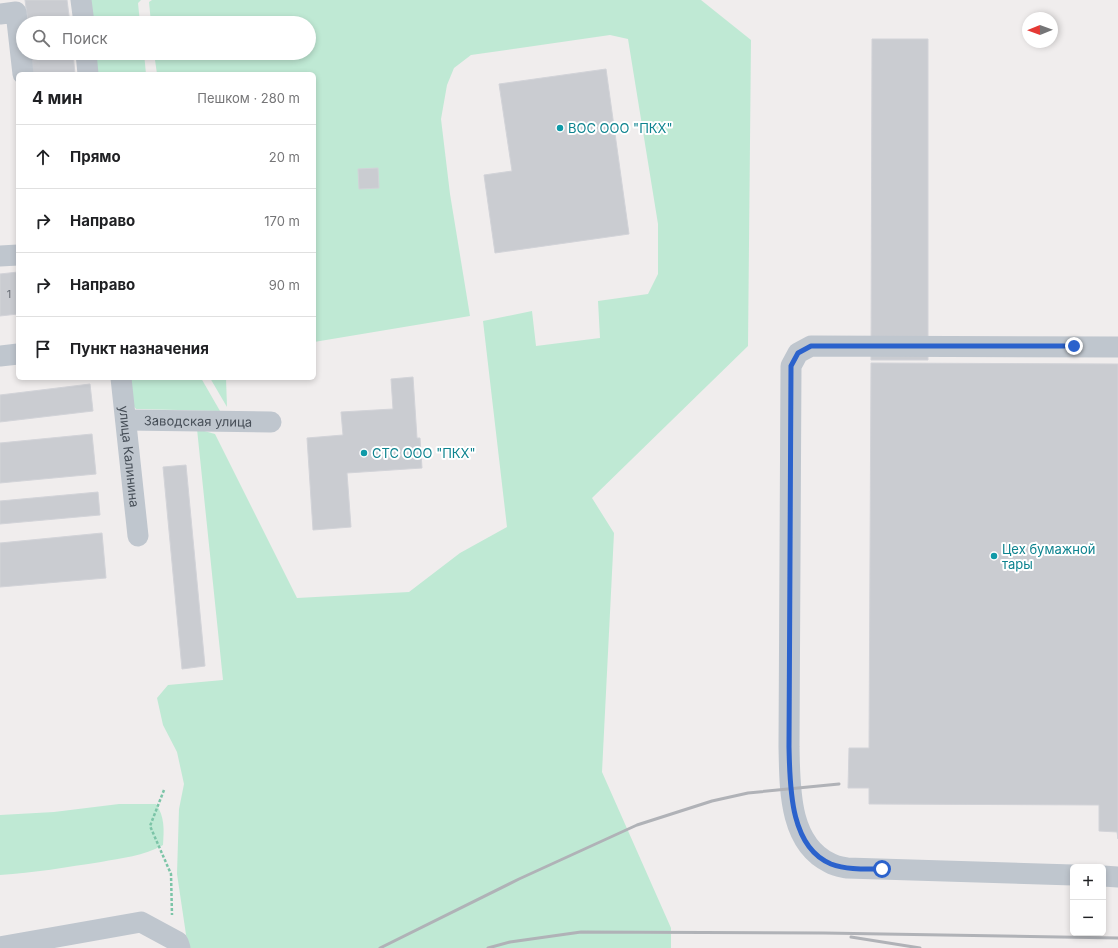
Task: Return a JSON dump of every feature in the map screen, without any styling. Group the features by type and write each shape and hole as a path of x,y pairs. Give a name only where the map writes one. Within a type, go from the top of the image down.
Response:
{"street":[{"path":"82,0 83,16"},
{"path":"0,14 16,12 16,16"},
{"path":"21,60 23,72"},
{"path":"87,60 88,72"},
{"path":"0,256 16,255"},
{"path":"1070,875 847,868 830,864 815,854 800,832 791,798 789,754 791,366 798,353 811,346 1118,347"},
{"path":"0,356 16,354"},
{"name":"улица Калинина","path":"121,380 138,536"},
{"name":"Заводская улица","path":"126,420 271,422"},
{"path":"1106,876 1118,876"},
{"path":"0,947 141,922 176,943"}],"path":[{"path":"164,790 150,826 171,874 176,943"}],"green space":[{"path":"90,0 141,0 138,3 139,16 91,16"},
{"path":"152,0 701,0 751,40 748,346 592,498 614,533 602,772 671,928 671,948 188,948 177,874 179,809 184,784 177,752 163,725 157,698 168,685 223,680 197,429 215,434 297,598 409,592 460,553 507,527 483,321 532,311 536,346 600,338 598,301 648,294 658,274 658,224 628,39 610,35 471,55 454,68 447,85 441,119 450,194 470,316 316,342 316,72 157,72 155,60 316,60 316,16 150,16 149,2"},
{"path":"96,60 145,60 146,72 97,72"},
{"path":"129,380 202,380 220,411 136,409 133,405"},
{"path":"211,380 226,380 227,407"},
{"path":"119,804 156,804 161,814 164,829 163,845 148,852 124,858 50,870 0,875 0,815 54,812"}],"building":[{"path":"25,0 67,0 69,16 27,16"},
{"path":"872,39 928,39 928,360 871,360"},
{"path":"31,60 74,60 75,72 33,72"},
{"name":"ВОС ООО \"ПКХ\"","path":"606,69 629,234 495,253 484,175 512,171 499,84"},
{"path":"378,168 379,188 359,189 358,169"},
{"path":"16,272 16,314 0,316 0,274"},
{"name":"Цех бумажной тары","path":"871,363 1118,364 1118,839 1117,832 1099,831 1099,805 869,804 869,788 848,788 849,748 869,748"},
{"name":"СТС ООО \"ПКХ\"","path":"413,377 417,438 420,438 422,468 347,473 351,527 313,530 307,438 343,435 341,412 393,409 391,379"},
{"path":"90,384 93,411 0,422 0,395"},
{"path":"92,434 96,474 0,483 0,443"},
{"path":"186,465 205,666 182,669 163,467"},
{"path":"98,492 100,515 0,524 0,501"},
{"path":"102,533 106,578 0,587 0,543"}],"railway":[{"path":"380,948 519,879 637,825 712,801 748,793 839,784"},
{"path":"488,948 510,942 581,932 824,933 1118,938"},
{"path":"851,937 920,948"}],"place":[{"name":"ВОС ООО \"ПКХ\"","path":"560,128"},
{"name":"СТС ООО \"ПКХ\"","path":"364,453"},
{"name":"Цех бумажной тары","path":"994,556"}],"route":[{"path":"882,869 847,868 830,864 815,854 800,832 792,805 790,792 789,747 791,366 798,353 811,346 1074,346"}]}
